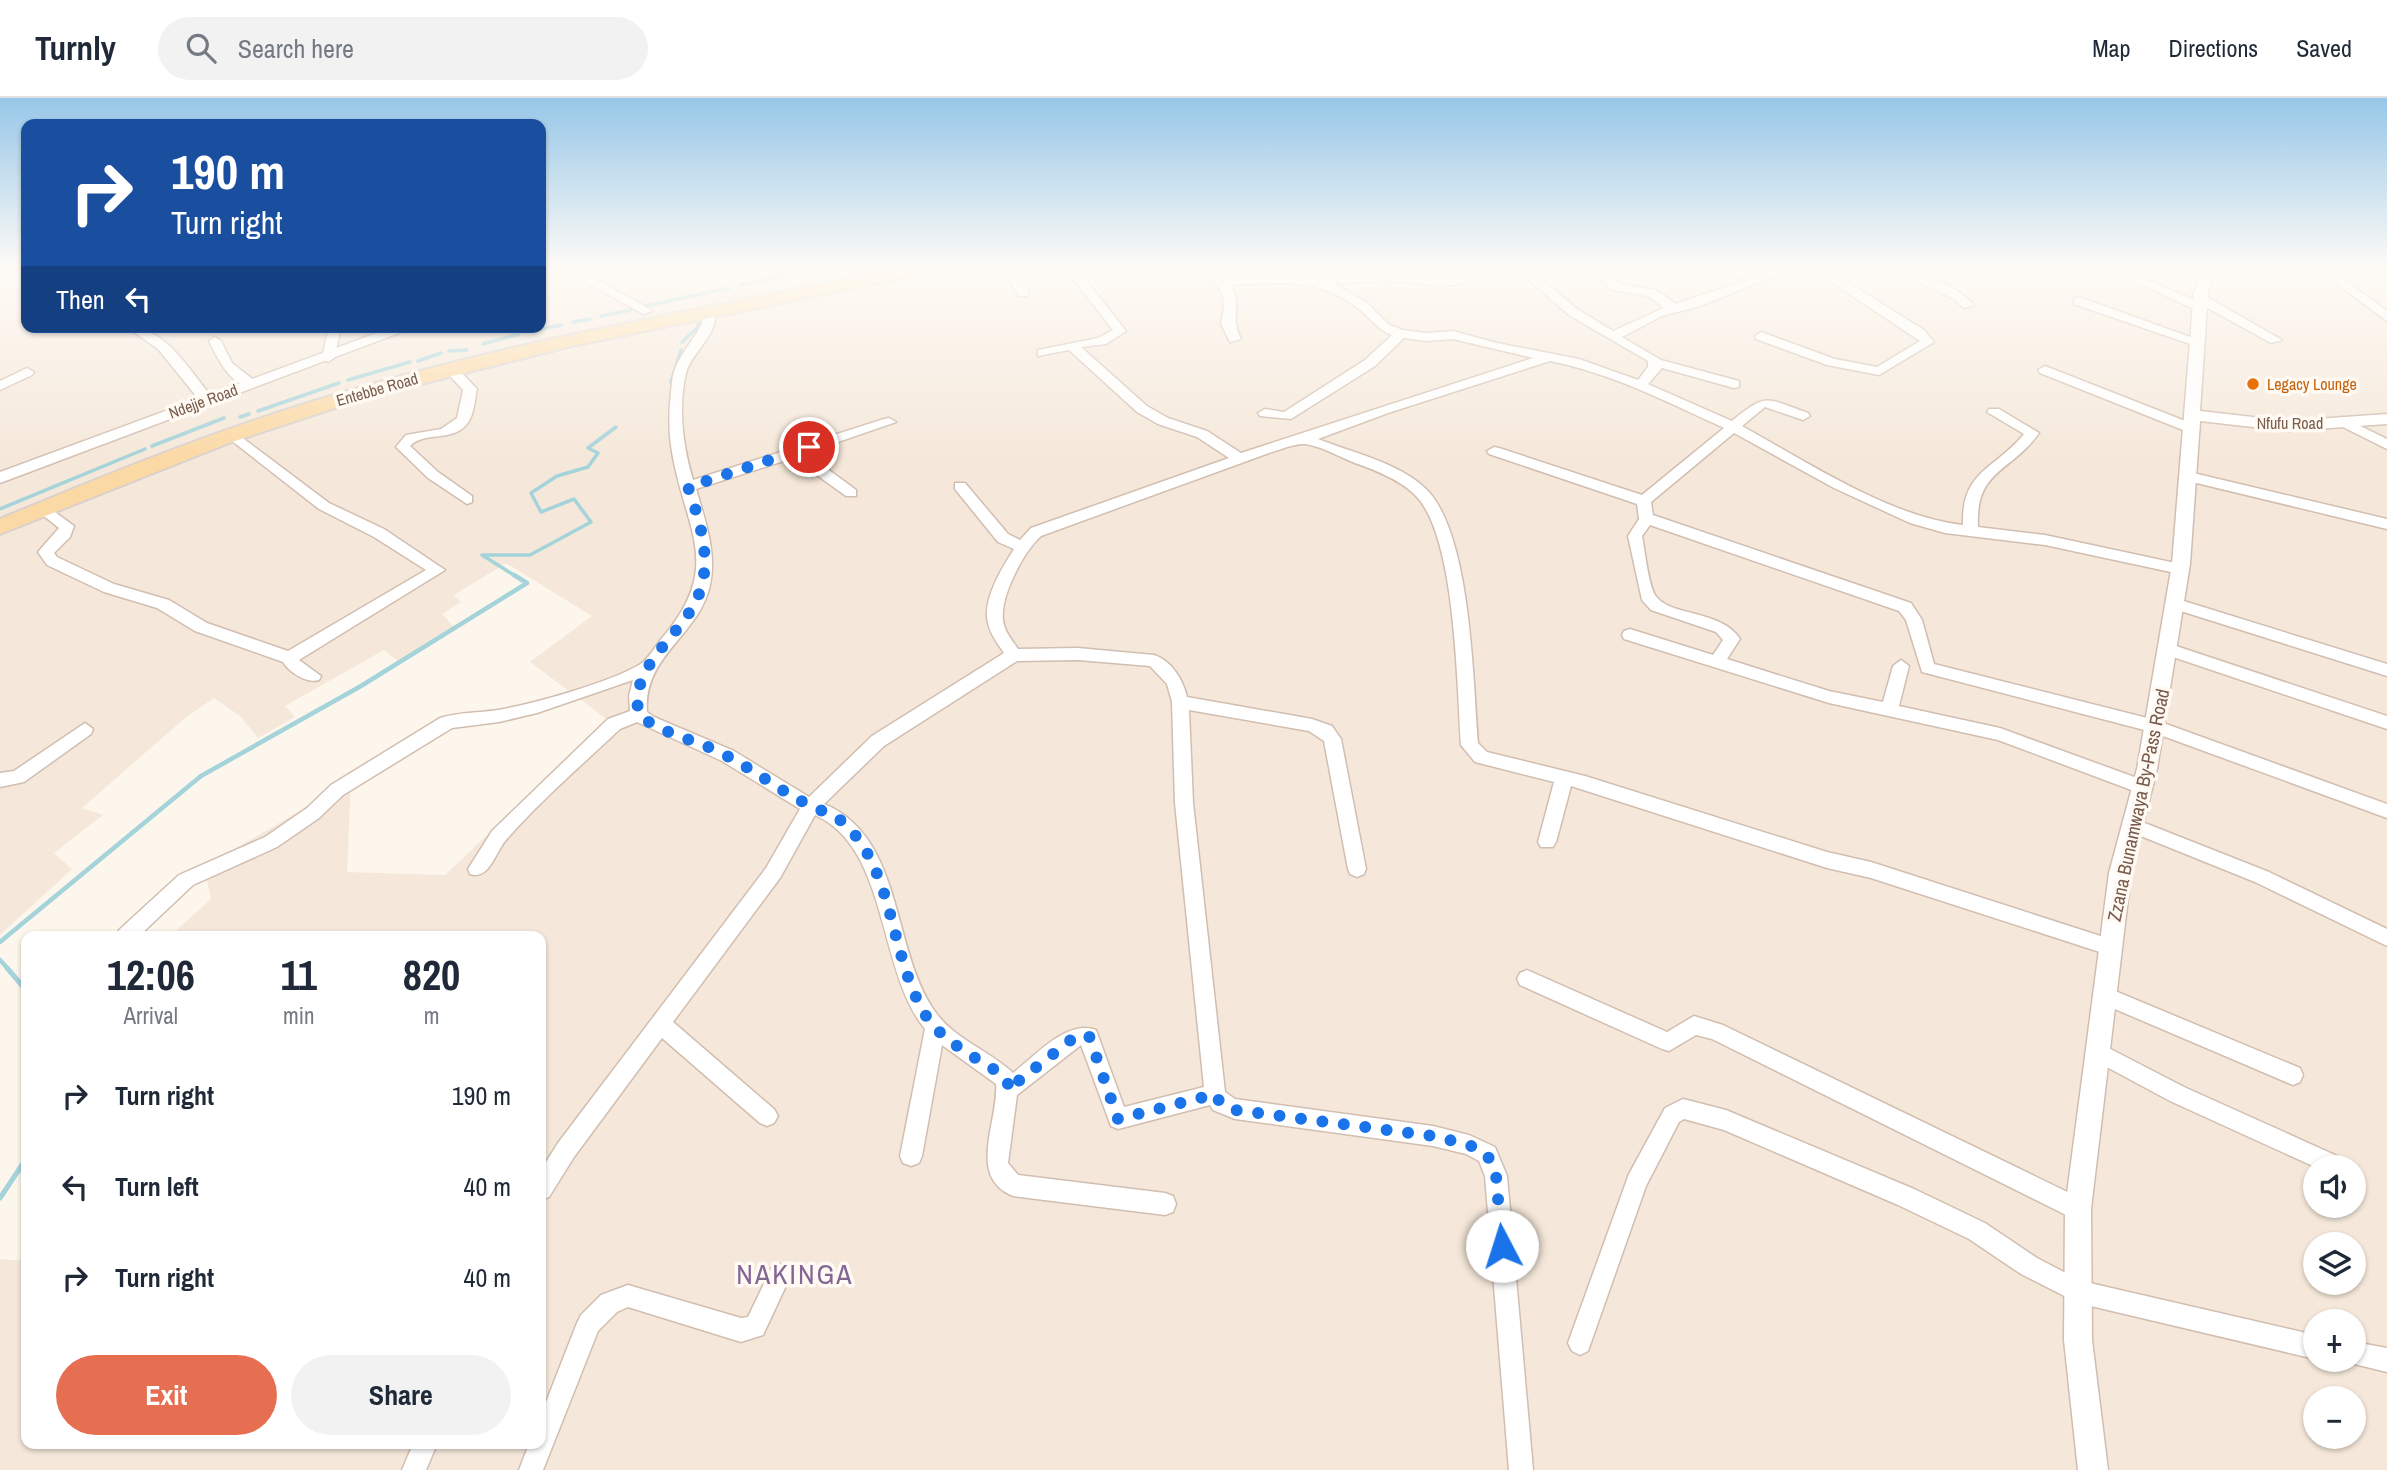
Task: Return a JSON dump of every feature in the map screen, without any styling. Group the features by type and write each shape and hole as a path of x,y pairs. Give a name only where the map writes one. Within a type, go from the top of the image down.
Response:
{"main road":[{"name":"Entebbe Road","path":"0,514 192,435 334,388 453,354 557,331"},
{"name":"Entebbe Road","path":"0,527 232,434 358,394 554,344 620,331"}],"street":[{"path":"704,331 683,358 678,375 678,444 704,541 702,586 691,610 639,682 636,701 639,715 677,737 718,751 811,806 832,814 847,826 863,847 883,892 897,950 925,1015 935,1027 1001,1074 1008,1083 997,1164 1003,1176 1013,1185 1165,1204"},
{"path":"1043,353 1070,345 1101,341 1120,331"},
{"path":"1231,331 1235,339"},
{"path":"1393,331 1426,337 1453,335 1495,347 1553,356 1640,385 1733,428 1839,485 1915,520 1970,532 2045,540 2180,569"},
{"path":"1604,331 1649,355 1655,362 1734,384"},
{"path":"1614,337 1621,331"},
{"path":"1761,336 1832,362 1879,371 1928,342 1917,331"},
{"path":"2166,331 2198,342"},
{"name":"Zzana Bunamwaya By-Pass Road","path":"2093,1470 2078,1340 2078,1209 2120,873 2155,726 2180,569 2199,331"},
{"path":"2258,331 2276,340"},
{"path":"142,333 163,346 206,399"},
{"path":"328,358 334,333"},
{"name":"Ndejje Road","path":"0,478 206,399 393,333"},
{"path":"1265,413 1286,416 1370,363 1401,334"},
{"path":"215,341 227,365 250,384"},
{"path":"1070,345 1142,409 1163,421 1202,434 1240,458"},
{"path":"1014,655 995,618 996,606 1021,547 1028,537 1051,526 1240,458 1306,439 1382,410 1553,356"},
{"path":"1640,385 1655,368 1655,362"},
{"path":"2045,370 2193,422"},
{"path":"444,371 452,371 470,389 463,420 445,433 418,434 408,438 403,447 433,475 467,499"},
{"path":"0,386 27,372"},
{"path":"1716,664 1732,639 1730,634 1722,628 1657,606 1647,596 1635,536 1645,510 1764,402 1803,416"},
{"path":"1970,532 1968,508 1978,482 2032,433 1994,412"},
{"name":"Nfufu Road","path":"2193,422 2267,425 2387,419"},
{"path":"2342,421 2387,445"},
{"path":"688,487 889,422"},
{"path":"44,509 66,526 65,533 46,552 52,561 109,588 163,604 201,627 290,657 437,570 379,533 324,506 232,434"},
{"path":"1306,439 1391,473 1412,485 1431,502 1451,560 1470,745 1481,757 1564,778 1827,860 1871,870 2109,947"},
{"path":"1494,451 1905,607 1914,616 1917,639 1927,668 2155,726 2387,811"},
{"path":"795,452 850,494"},
{"path":"2189,477 2387,524"},
{"path":"960,486 1003,538 1021,547"},
{"path":"2174,603 2387,670"},
{"path":"1630,635 1716,664 1888,712 2000,734 2142,787"},
{"path":"2167,649 2387,723"},
{"path":"546,1181 566,1150 773,873 811,806 878,741 1014,655 1078,653 1154,661 1175,682 1180,702 1184,803 1216,1094 1220,1103 1235,1110 1433,1136 1469,1145 1487,1154 1496,1175 1521,1470"},
{"path":"290,657 292,663 313,676"},
{"path":"1888,712 1901,666"},
{"path":"131,931 186,880 271,842 313,813 337,790 446,723 463,716 497,716 531,707 648,668"},
{"path":"1180,702 1311,725 1326,731 1332,740 1357,869"},
{"path":"477,869 498,836 614,724 639,715"},
{"path":"0,780 18,777 85,729"},
{"path":"1547,842 1564,778"},
{"path":"2132,825 2262,877 2387,938"},
{"path":"1527,979 1669,1042 1694,1025 1716,1031 2078,1209"},
{"path":"2103,995 2292,1074"},
{"path":"662,1025 767,1116"},
{"path":"911,1156 935,1027"},
{"path":"1007,1090 1076,1036 1089,1036 1118,1119 1216,1094"},
{"path":"2096,1051 2177,1094 2311,1155"},
{"path":"1580,1343 1637,1182 1672,1115 1683,1109 1726,1120 1906,1196 1977,1231 2029,1266 2078,1293 2303,1344"},
{"path":"546,1432 589,1324 597,1313 617,1299 628,1296 741,1330 755,1327 780,1275"},
{"path":"2366,1356 2387,1360"},
{"path":"414,1470 423,1449"},
{"path":"531,1470 539,1449"}],"shaded area":[{"path":"0,331 2387,331 2387,1470 0,1470 0,1259 21,1261 21,1449 546,1449 546,931 176,931 211,899 204,867 351,781 347,872 445,875 608,720 530,662 592,616 506,563 454,595 461,602 442,614 454,627 398,661 384,650 285,706 295,717 258,738 240,716 214,698 185,718 82,808 103,815 54,853 72,869 0,935"}],"waterway":[{"path":"682,342 694,331"},
{"path":"483,344 519,334"},
{"path":"449,351 467,350"},
{"path":"671,382 681,350"},
{"path":"418,361 441,353"},
{"path":"348,380 410,362"},
{"path":"258,411 339,383"},
{"path":"240,417 249,414"},
{"path":"152,446 224,418"},
{"path":"517,577 482,555 530,555 591,522 574,499 541,512 531,493 557,476 588,467 598,453 588,448 616,427"},
{"path":"0,509 145,449"},
{"path":"0,942 201,776 361,686 527,583 514,575"},
{"path":"0,960 9,970"},
{"path":"7,968 21,984"},
{"path":"0,1198 21,1166"}],"place":[{"name":"Legacy Lounge","path":"2253,384"}],"district":[{"name":"NAKINGA","path":"795,1274"}],"route":[{"path":"809,447 688,487 704,541 702,586 691,610 639,682 636,701 639,715 652,725 677,737 718,751 811,806 832,814 847,826 863,847 876,873 897,950 925,1015 942,1035 1001,1074 1008,1083 1007,1090 1076,1036 1089,1036 1118,1119 1216,1094 1220,1103 1235,1110 1433,1136 1469,1145 1487,1154 1496,1175 1502,1246"}]}
